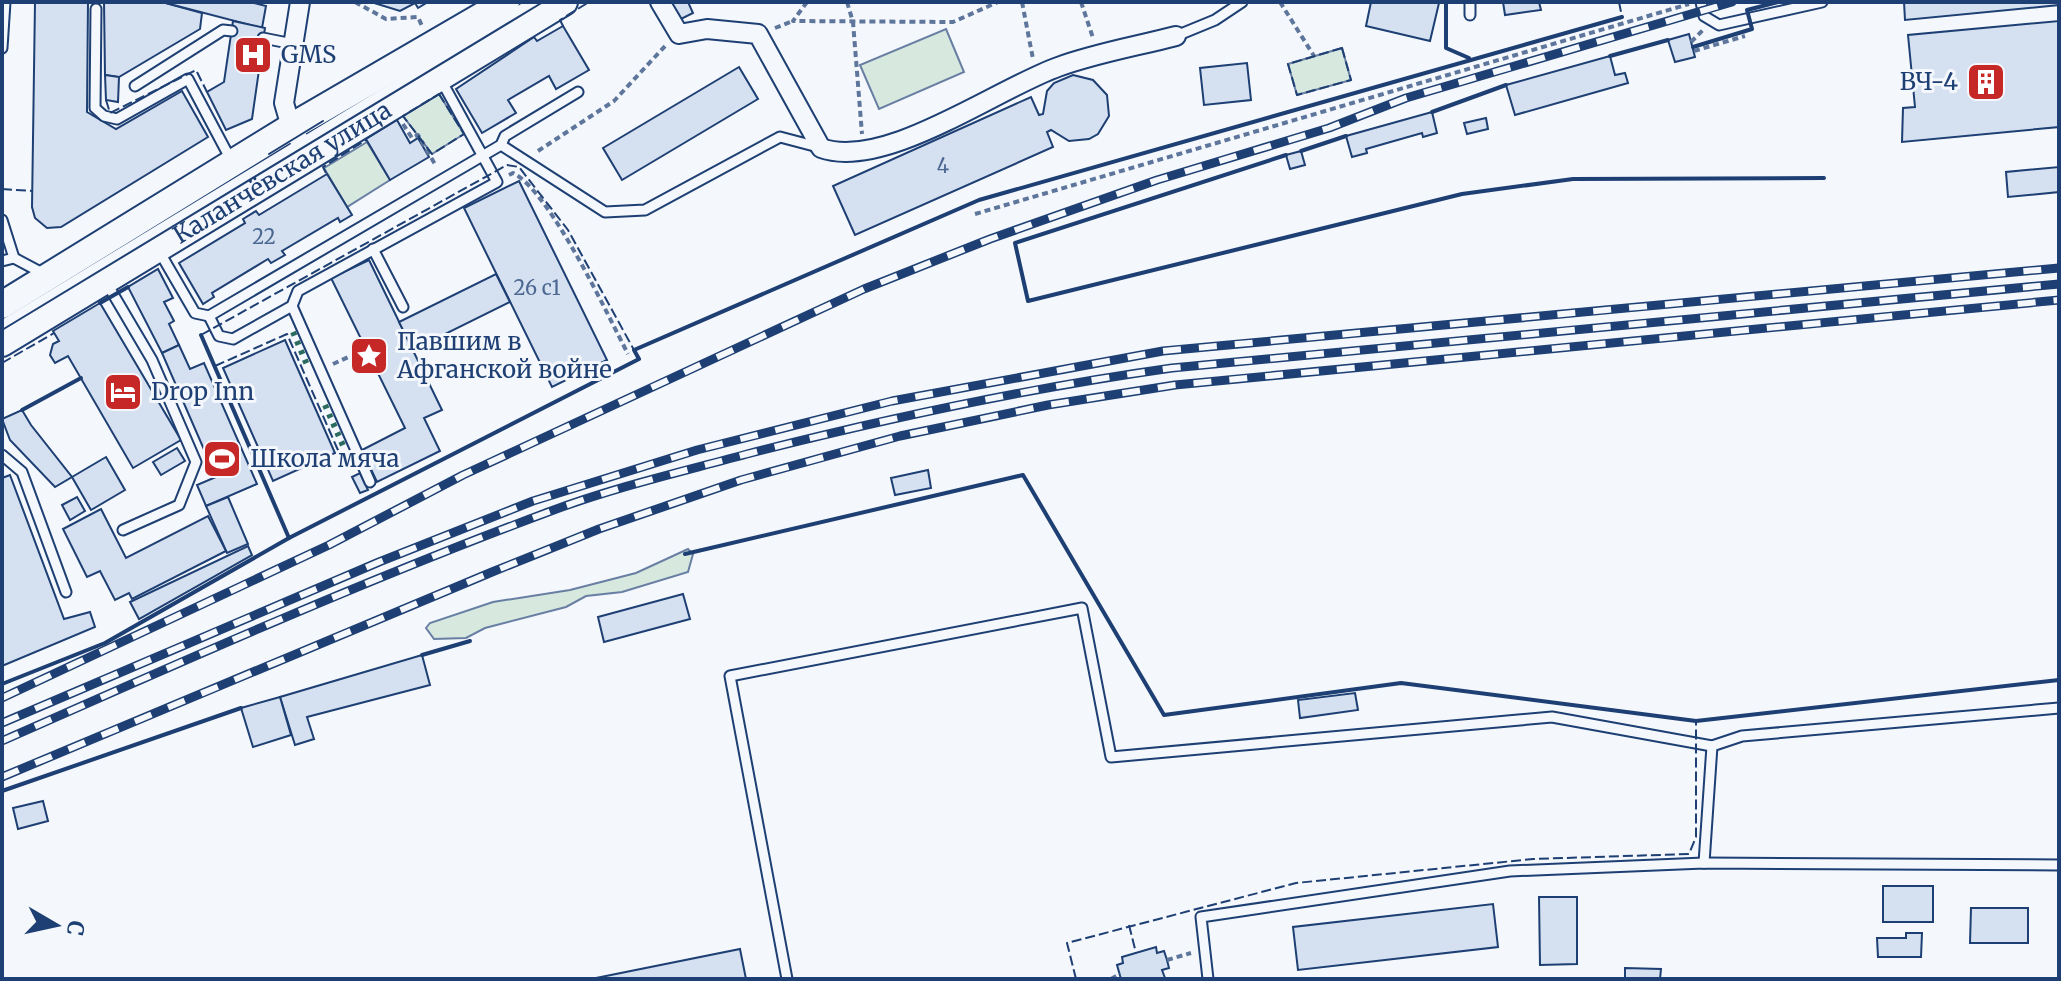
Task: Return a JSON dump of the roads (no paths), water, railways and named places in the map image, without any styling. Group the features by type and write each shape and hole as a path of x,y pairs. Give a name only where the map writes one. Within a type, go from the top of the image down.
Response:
{"main road":[{"name":"Каланчёвская улица","path":"2,343 157,246 300,141 506,2"},
{"name":"Каланчёвская улица","path":"2,305 233,163 300,141 439,77 564,2"}],"street":[{"path":"300,2 284,93 300,141"},
{"path":"660,2 679,34 707,29 758,34 821,148 836,153 882,148 1058,66 1176,36"}],"lane":[{"path":"2,48 5,2"},
{"path":"2,325 533,2"},
{"path":"1176,36 1215,20 1242,2"},
{"path":"1470,2 1470,15"},
{"path":"1698,2 1710,22 1728,25 1822,2"},
{"path":"96,9 95,108 104,116 117,119 188,79 233,163"},
{"path":"135,86 223,30 232,31"},
{"path":"263,38 293,44"},
{"path":"209,316 219,336 233,339 292,306 298,291 497,182 439,77"},
{"path":"157,246 195,313 209,316 501,145 505,136 578,92"},
{"path":"501,145 605,212 645,210 780,137 821,148"},
{"path":"3,226 14,258"},
{"path":"373,249 403,307"},
{"path":"2,261 14,258 49,276"},
{"path":"104,279 152,360 196,462 179,505 123,530"},
{"path":"292,306 370,482"},
{"path":"2,455 22,472 66,592"},
{"path":"787,979 730,676 1082,608 1111,757 1552,717 1712,746 1742,736 2059,708"},
{"path":"1704,863 1712,746"},
{"path":"1208,979 1201,917 1510,871 1704,863 2059,865"}],"tram line":[{"path":"2,330 543,2"},
{"path":"269,154 323,121"}],"railway":[{"path":"2,698 329,545 463,475 864,289 990,239 1157,180 1329,128 1406,98 1732,2"},
{"path":"2,723 379,562 533,501 697,450 892,401 1163,351 2059,268"},
{"path":"2,741 343,593 551,511 673,474 906,416 1172,368 2059,284"},
{"path":"2,777 599,529 741,480 900,436 1048,405 1175,385 2059,300"}],"place":[{"name":"GMS","path":"253,55"},
{"name":"ВЧ-4","path":"1986,82"},
{"name":"Павшим в Афганской войне","path":"369,356"},
{"name":"Drop Inn","path":"123,392"},
{"name":"Школа мяча","path":"222,459"}]}
